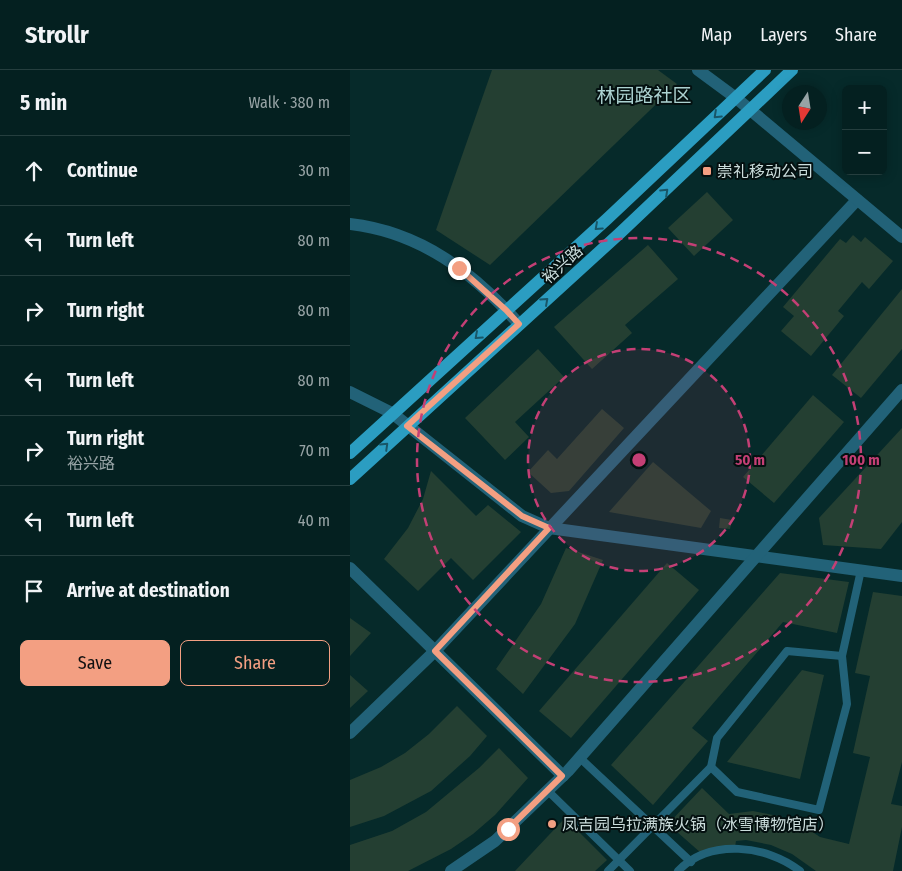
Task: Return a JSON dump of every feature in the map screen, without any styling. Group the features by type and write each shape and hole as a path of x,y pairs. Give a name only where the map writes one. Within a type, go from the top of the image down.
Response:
{"main road":[{"name":"裕兴路","path":"350,453 765,70"},
{"name":"裕兴路","path":"350,479 696,162 792,70"}],"street":[{"path":"698,70 736,98 902,237"},
{"path":"350,733 435,651 857,200"},
{"path":"350,224 388,231 430,247 459,268 519,324"},
{"path":"451,871 495,841 580,758 902,390"},
{"path":"350,392 392,413 522,516 549,528 902,576"},
{"path":"350,568 562,776"}],"lane":[{"path":"710,767 737,792 818,810 847,704 842,656 861,570"},
{"path":"608,871 710,767 717,738 786,651 842,656"},
{"path":"580,758 691,862"},
{"path":"548,791 630,871"},
{"path":"678,871 710,852 741,848 772,854 800,871"}],"building":[{"path":"492,70 658,70 677,84 490,265 436,230"},
{"path":"707,192 733,220 694,256 668,228"},
{"path":"853,235 861,242 865,237 893,261 869,289 862,282 838,311 844,316 811,356 781,331 794,316 783,307 840,239 846,243"},
{"path":"648,245 678,279 625,325 632,333 592,369 554,327"},
{"path":"902,289 902,349 861,398 832,375"},
{"path":"538,349 564,377 515,422 529,437 505,460 465,418"},
{"path":"813,395 844,422 774,503 743,477"},
{"path":"602,409 624,428 569,491 551,493 528,472 548,450 557,459"},
{"path":"902,428 902,522 881,549 823,545 819,518"},
{"path":"653,462 711,511 701,528 609,512"},
{"path":"431,471 476,516 488,505 521,532 473,580 451,558 418,591 384,559 408,528 423,499"},
{"path":"720,518 732,520 730,529 719,528"},
{"path":"566,548 603,560 575,624 523,694 496,669 541,604"},
{"path":"667,563 699,590 571,738 539,711"},
{"path":"780,573 849,582 837,633 783,622 692,728 708,741 653,805 611,765"},
{"path":"873,592 902,596 902,762 891,804 902,806 902,827 893,871 816,871 792,854 771,845 746,840 736,841 735,847 701,853 668,824 702,788 729,814 753,811 778,816 802,825 820,837 849,844 870,757 853,753 870,676 855,673"},
{"path":"350,618 371,633 350,656"},
{"path":"802,670 824,675 800,779 727,762"},
{"path":"350,675 368,691 350,708"},
{"path":"457,706 487,736 470,756 431,791 384,816 350,827 350,780 381,767 405,753 429,734"},
{"path":"499,748 528,778 495,815 473,834 451,849 408,871 350,871 350,845 392,831 426,812 479,768"},
{"path":"565,818 607,860 595,871 515,871"}],"place":[{"name":"崇礼移动公司","path":"707,171"},
{"name":"凤吉园乌拉满族火锅（冰雪博物馆店）","path":"552,824"}],"district":[{"name":"林园路社区","path":"644,95"}],"route":[{"path":"459,268 519,324 407,426 522,516 549,528 435,651 562,776 508,829"}]}
